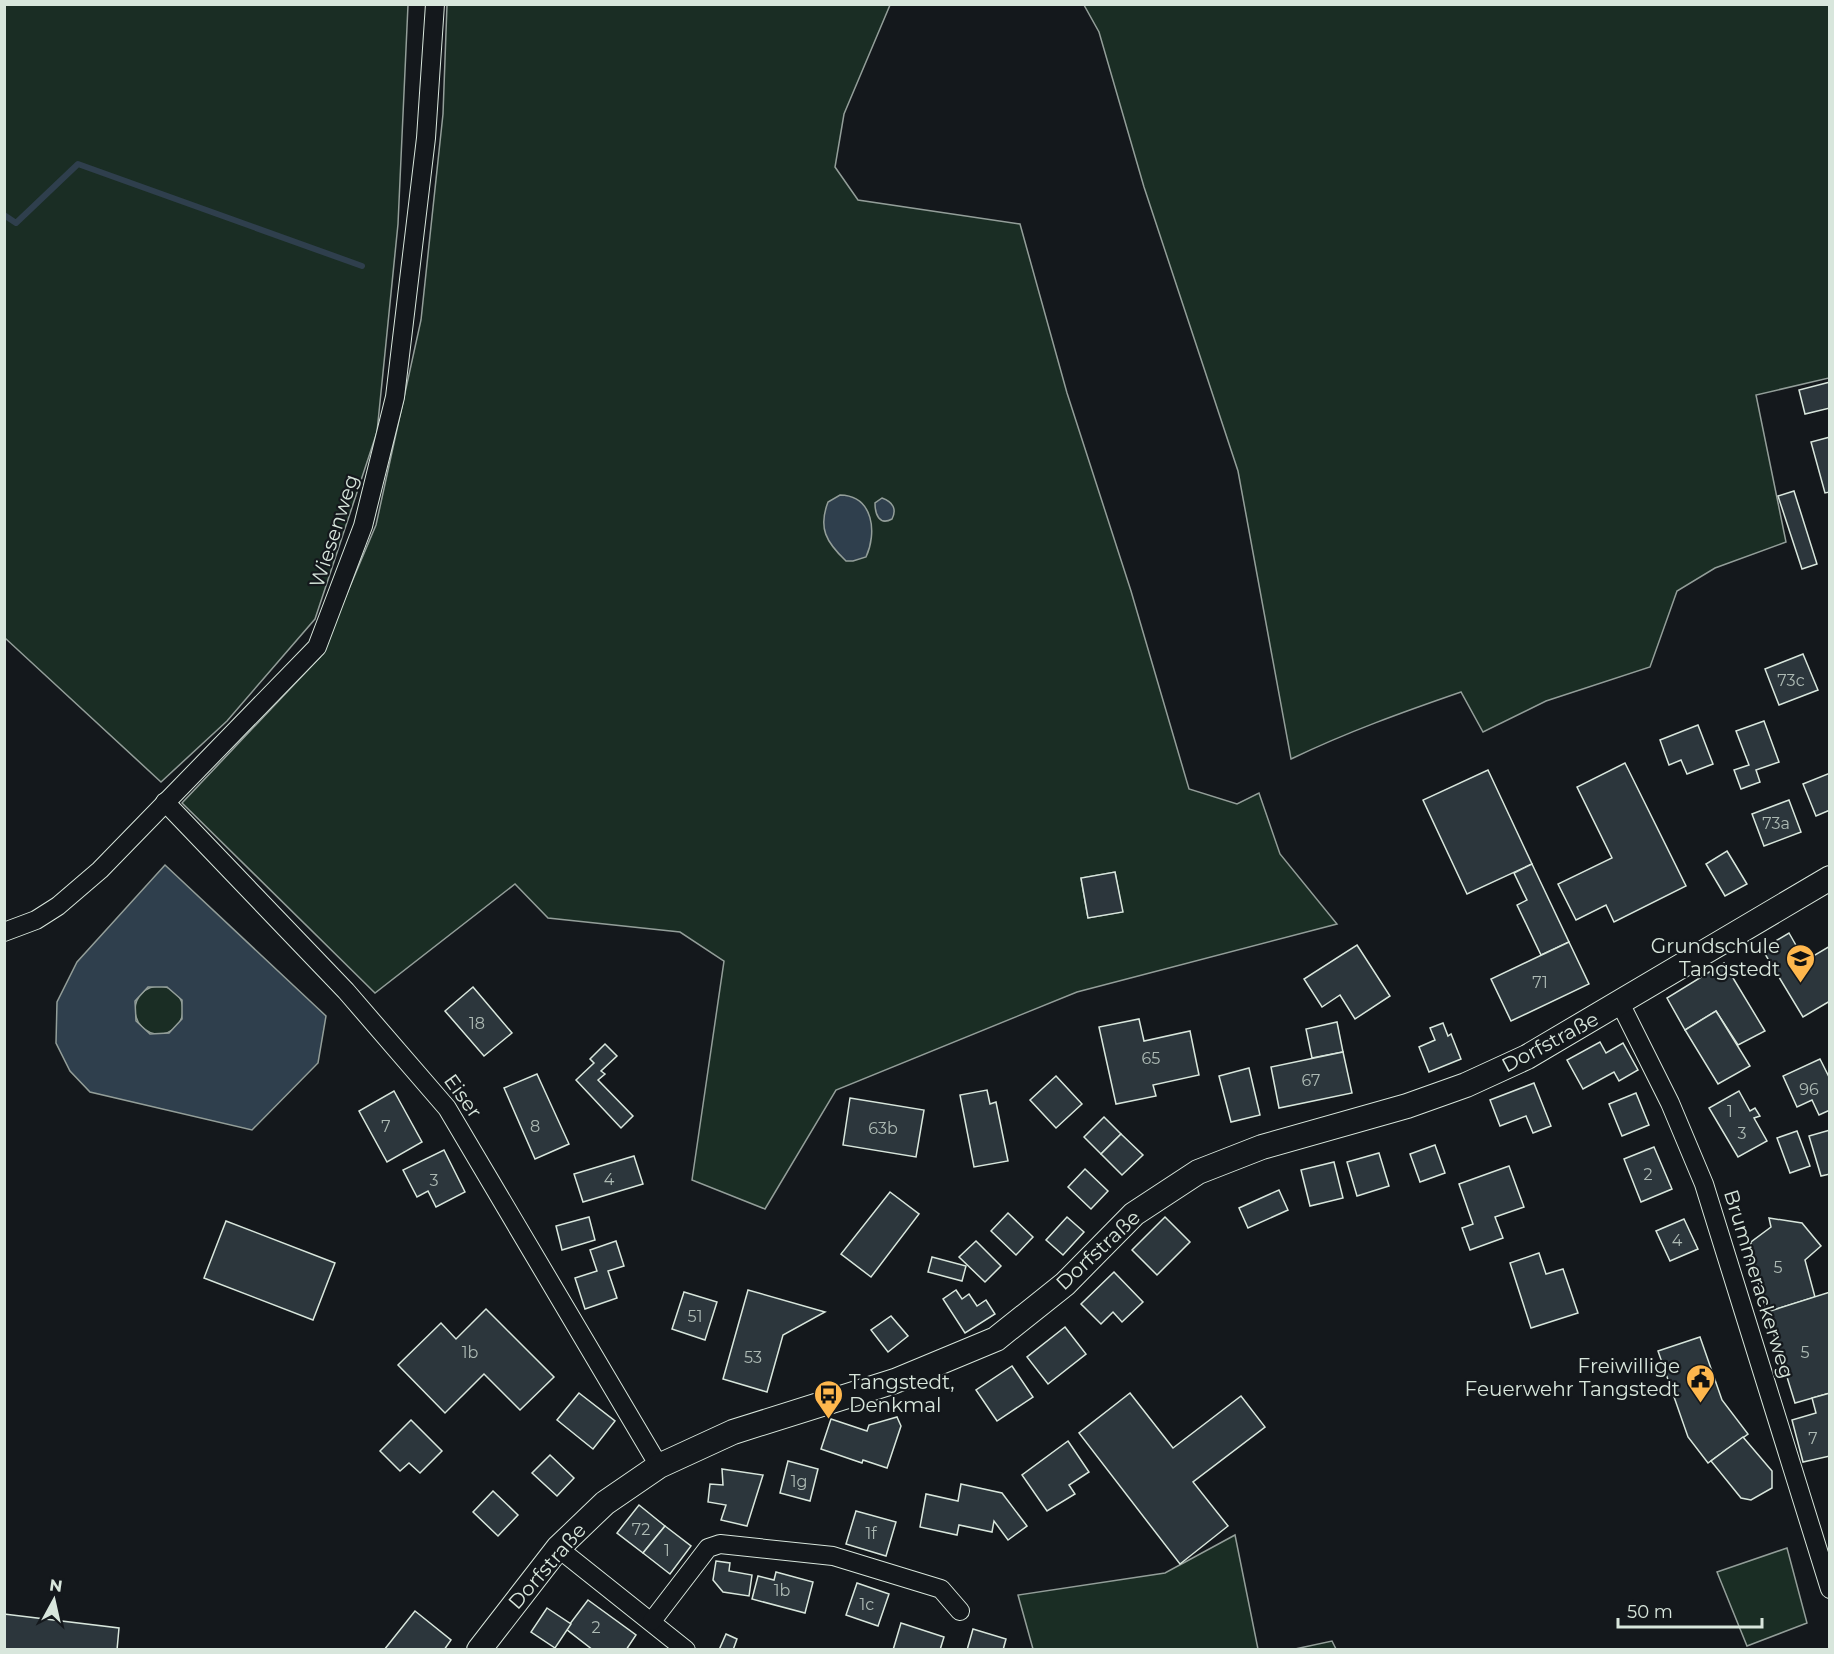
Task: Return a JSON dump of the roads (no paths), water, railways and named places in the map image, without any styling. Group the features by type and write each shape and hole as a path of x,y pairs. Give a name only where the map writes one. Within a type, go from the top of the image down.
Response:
{"main road":[{"name":"Dorfstraße","path":"478,1650 558,1548 605,1503 659,1466 732,1432 895,1381 996,1339 1065,1284 1134,1214 1198,1172 1262,1147 1407,1106 1466,1084 1527,1057 1830,878"}],"street":[{"name":"Wiesenweg","path":"4,932 36,920 58,906 100,870 317,647 363,526 395,397 426,138 435,4"},
{"name":"Eiser","path":"165,802 346,991 447,1108 659,1466"},
{"name":"Brummerackerweg","path":"1620,1003 1670,1103 1704,1184 1830,1589"},
{"path":"652,1621 708,1548 720,1544 833,1556 941,1589 960,1611"},
{"path":"558,1548 686,1650"}],"water":[{"path":"840,495 860,502 870,517 872,527 866,557 853,561 846,561 833,547 824,527 828,502"},
{"path":"882,498 894,509 892,519 888,521 881,520 876,511 875,503"},
{"path":"165,865 326,1016 318,1063 252,1130 90,1092 70,1071 56,1043 57,1002 77,962","holes":["148,987 167,987 182,1000 182,1019 169,1033 150,1034 136,1021 135,1001"]}],"waterway":[{"path":"4,215 16,223 78,164 362,266"}],"place":[{"name":"Grundschule Tangstedt","path":"1801,984"},
{"name":"Freiwillige Feuerwehr Tangstedt","path":"1701,1404"},
{"name":"Tangstedt, Denkmal","path":"828,1420"}]}
